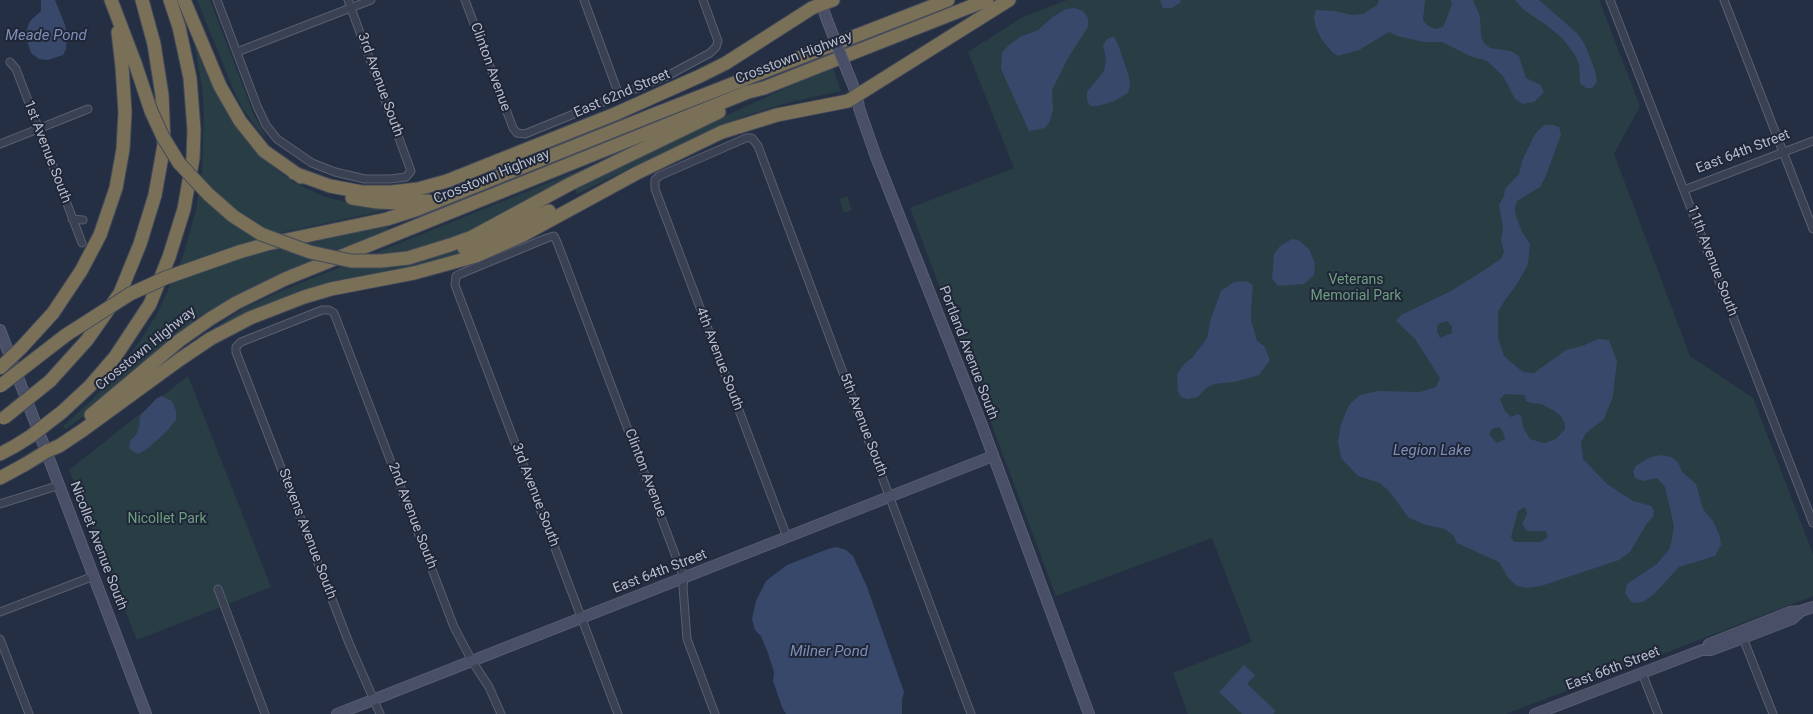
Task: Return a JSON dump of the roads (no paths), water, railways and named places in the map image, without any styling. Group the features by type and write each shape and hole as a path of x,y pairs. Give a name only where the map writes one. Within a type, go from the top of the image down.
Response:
{"highway":[{"path":"2,420 50,381 87,340 120,292 140,244 155,195 164,145 162,95 154,44 142,0"},
{"path":"0,454 15,446 62,412 90,386 115,357 150,304 169,257 184,209 193,158 194,130 190,78 179,28 170,0"},
{"path":"184,0 220,86 240,121 264,151 294,173 318,187 349,198 393,203 440,200"},
{"name":"Crosstown Highway","path":"0,386 66,335 130,294 166,278 239,252 267,244 387,218 418,209 948,0"},
{"name":"Crosstown Highway","path":"0,478 24,465 68,437 180,340 210,319 259,291 299,273 687,116 748,92 764,88 987,0"},
{"path":"68,437 210,339 250,318 298,299 330,290 414,273 476,256 523,235 637,173 722,132 776,115 848,101 1009,0"},
{"path":"294,173 330,186 362,192 391,192 418,189 447,181 615,114 700,76 726,63 825,1"},
{"path":"113,5 151,111 163,137 179,163 208,194 233,216 261,234 310,252 351,261 424,258 471,246 622,178 637,173"},
{"path":"0,368 22,348 53,313 81,271 100,235 116,188 123,149 125,112 122,66 113,5"},
{"path":"408,258 430,252 472,236 570,184 750,97 764,88"}],"main road":[{"name":"Portland Avenue South","path":"825,1 827,20 857,95 859,108 876,157 993,456 1089,714"},
{"name":"Nicollet Avenue South","path":"0,330 3,346 22,388 60,485 146,714"},
{"name":"East 64th Street","path":"337,714 993,456"},
{"name":"East 66th Street","path":"1541,713 1702,650 1709,644 1754,626 1790,612 1801,611 1813,607"},
{"name":"East 66th Street","path":"1702,650 1711,650 1792,619 1801,611"}],"street":[{"path":"217,0 237,52 371,0"},
{"name":"3rd Avenue South","path":"237,52 257,106 266,125 278,139 312,163 335,172 365,179 390,179 406,177 411,171 348,0"},
{"name":"Clinton Avenue","path":"465,0 513,128 517,133"},
{"path":"584,0 619,95"},
{"name":"East 62nd Street","path":"517,133 525,134 669,75 710,53 716,47 718,41 703,0"},
{"name":"11th Avenue South","path":"1610,0 1813,523"},
{"path":"1724,0 1813,229"},
{"name":"1st Avenue South","path":"10,62 16,69 82,243"},
{"path":"0,144 88,109"},
{"name":"4th Avenue South","path":"752,138 746,138 725,146 658,176 655,180 655,189 787,537"},
{"name":"5th Avenue South","path":"752,138 758,146 972,714"},
{"name":"East 64th Street","path":"1684,190 1813,140"},
{"path":"72,219 83,220"},
{"name":"3rd Avenue South","path":"554,236 456,276 455,285 618,714"},
{"name":"Clinton Avenue","path":"554,236 684,578 683,594 687,639 715,714"},
{"name":"Stevens Avenue South","path":"334,313 329,310 322,310 241,342 236,347 236,352 349,643 380,714"},
{"name":"2nd Avenue South","path":"334,313 454,627 472,661 489,687 501,714"},
{"path":"0,504 60,485"},
{"path":"0,612 94,576"},
{"path":"218,589 264,714"},
{"path":"1743,638 1773,714"},
{"path":"0,639 29,714"},
{"path":"1642,673 1658,714"}],"water":[{"name":"Meade Pond","path":"41,0 55,0 65,25 67,36 66,49 63,55 48,60 39,59 31,53 25,34 30,21 41,11"},
{"path":"1160,0 1180,0 1181,2 1172,8 1163,8"},
{"path":"1379,0 1425,0 1423,20 1428,26 1435,29 1443,27 1452,5 1451,0 1473,0 1480,16 1481,36 1484,43 1490,48 1511,51 1519,56 1526,78 1541,85 1544,92 1534,102 1523,104 1515,99 1503,76 1487,61 1470,56 1442,42 1424,42 1397,36 1389,32 1359,50 1338,56 1332,52 1322,40 1316,28 1314,18 1316,10 1335,11 1351,15 1363,14 1377,5"},
{"path":"1515,0 1539,0 1578,34 1585,45 1595,70 1597,82 1592,88 1586,88 1580,83 1579,64 1575,55 1563,39 1549,27 1524,10"},
{"path":"1075,8 1083,11 1088,18 1088,27 1068,58 1052,90 1053,110 1050,121 1045,128 1029,131 1001,69 1002,53 1008,46 1020,37 1038,30 1054,16 1066,9"},
{"path":"1114,36 1129,77 1130,86 1128,93 1114,101 1098,106 1090,106 1087,100 1087,92 1104,71 1106,59 1103,45 1107,39"},
{"name":"Legion Lake","path":"1544,125 1553,125 1559,127 1561,135 1545,178 1540,187 1517,201 1515,208 1516,216 1522,232 1530,244 1528,264 1517,284 1498,312 1498,338 1504,356 1523,372 1534,373 1566,350 1582,346 1598,339 1609,340 1617,361 1613,396 1604,419 1586,433 1581,442 1583,459 1607,484 1633,501 1651,506 1654,511 1653,517 1647,523 1630,552 1619,560 1541,586 1526,588 1517,586 1508,578 1499,562 1457,543 1453,535 1445,529 1426,525 1409,518 1389,491 1380,483 1358,476 1341,458 1338,442 1341,424 1349,405 1360,395 1378,391 1420,392 1436,387 1440,378 1415,339 1396,321 1401,315 1451,291 1502,258 1504,251 1501,241 1503,227 1499,205 1504,196 1505,189 1519,174 1522,161 1535,134","holes":["1447,321 1452,326 1452,333 1440,338 1437,331 1438,324","1505,394 1525,395 1526,401 1541,404 1561,416 1565,424 1565,429 1556,439 1544,443 1530,439 1523,427 1521,416 1518,414 1511,417 1505,411 1500,399","1499,427 1503,432 1505,439 1497,443 1489,435 1492,429","1525,507 1527,514 1522,524 1527,531 1546,531 1548,537 1541,542 1514,542 1511,537 1518,511"]},
{"path":"1292,239 1298,240 1309,249 1315,263 1314,275 1304,284 1278,286 1272,279 1274,254 1280,246"},
{"path":"1246,281 1253,285 1251,320 1257,341 1264,346 1270,360 1259,375 1235,382 1214,384 1206,388 1198,397 1188,399 1181,397 1178,392 1177,374 1185,363 1193,357 1207,338 1211,318 1221,291 1234,282"},
{"path":"162,396 172,401 176,411 176,420 165,433 147,449 139,454 134,452 129,448 130,441 136,435 139,427 140,416 157,398"},
{"path":"1661,455 1671,457 1678,462 1682,472 1696,484 1703,509 1713,521 1720,536 1721,545 1715,556 1679,567 1654,594 1643,602 1632,603 1625,593 1627,584 1657,564 1670,548 1672,538 1674,527 1665,487 1657,478 1643,481 1635,478 1633,471 1636,466 1642,462 1651,457"},
{"name":"Milner Pond","path":"837,547 846,550 853,556 867,587 904,692 902,700 902,714 786,714 782,707 773,681 774,672 768,653 761,636 755,630 752,619 756,601 766,581 787,565"},
{"path":"1244,665 1255,675 1247,684 1276,711 1273,714 1242,714 1219,692"}],"park label":[{"name":"Veterans Memorial Park","path":"1356,288"},
{"name":"Nicollet Park","path":"167,519"}]}
